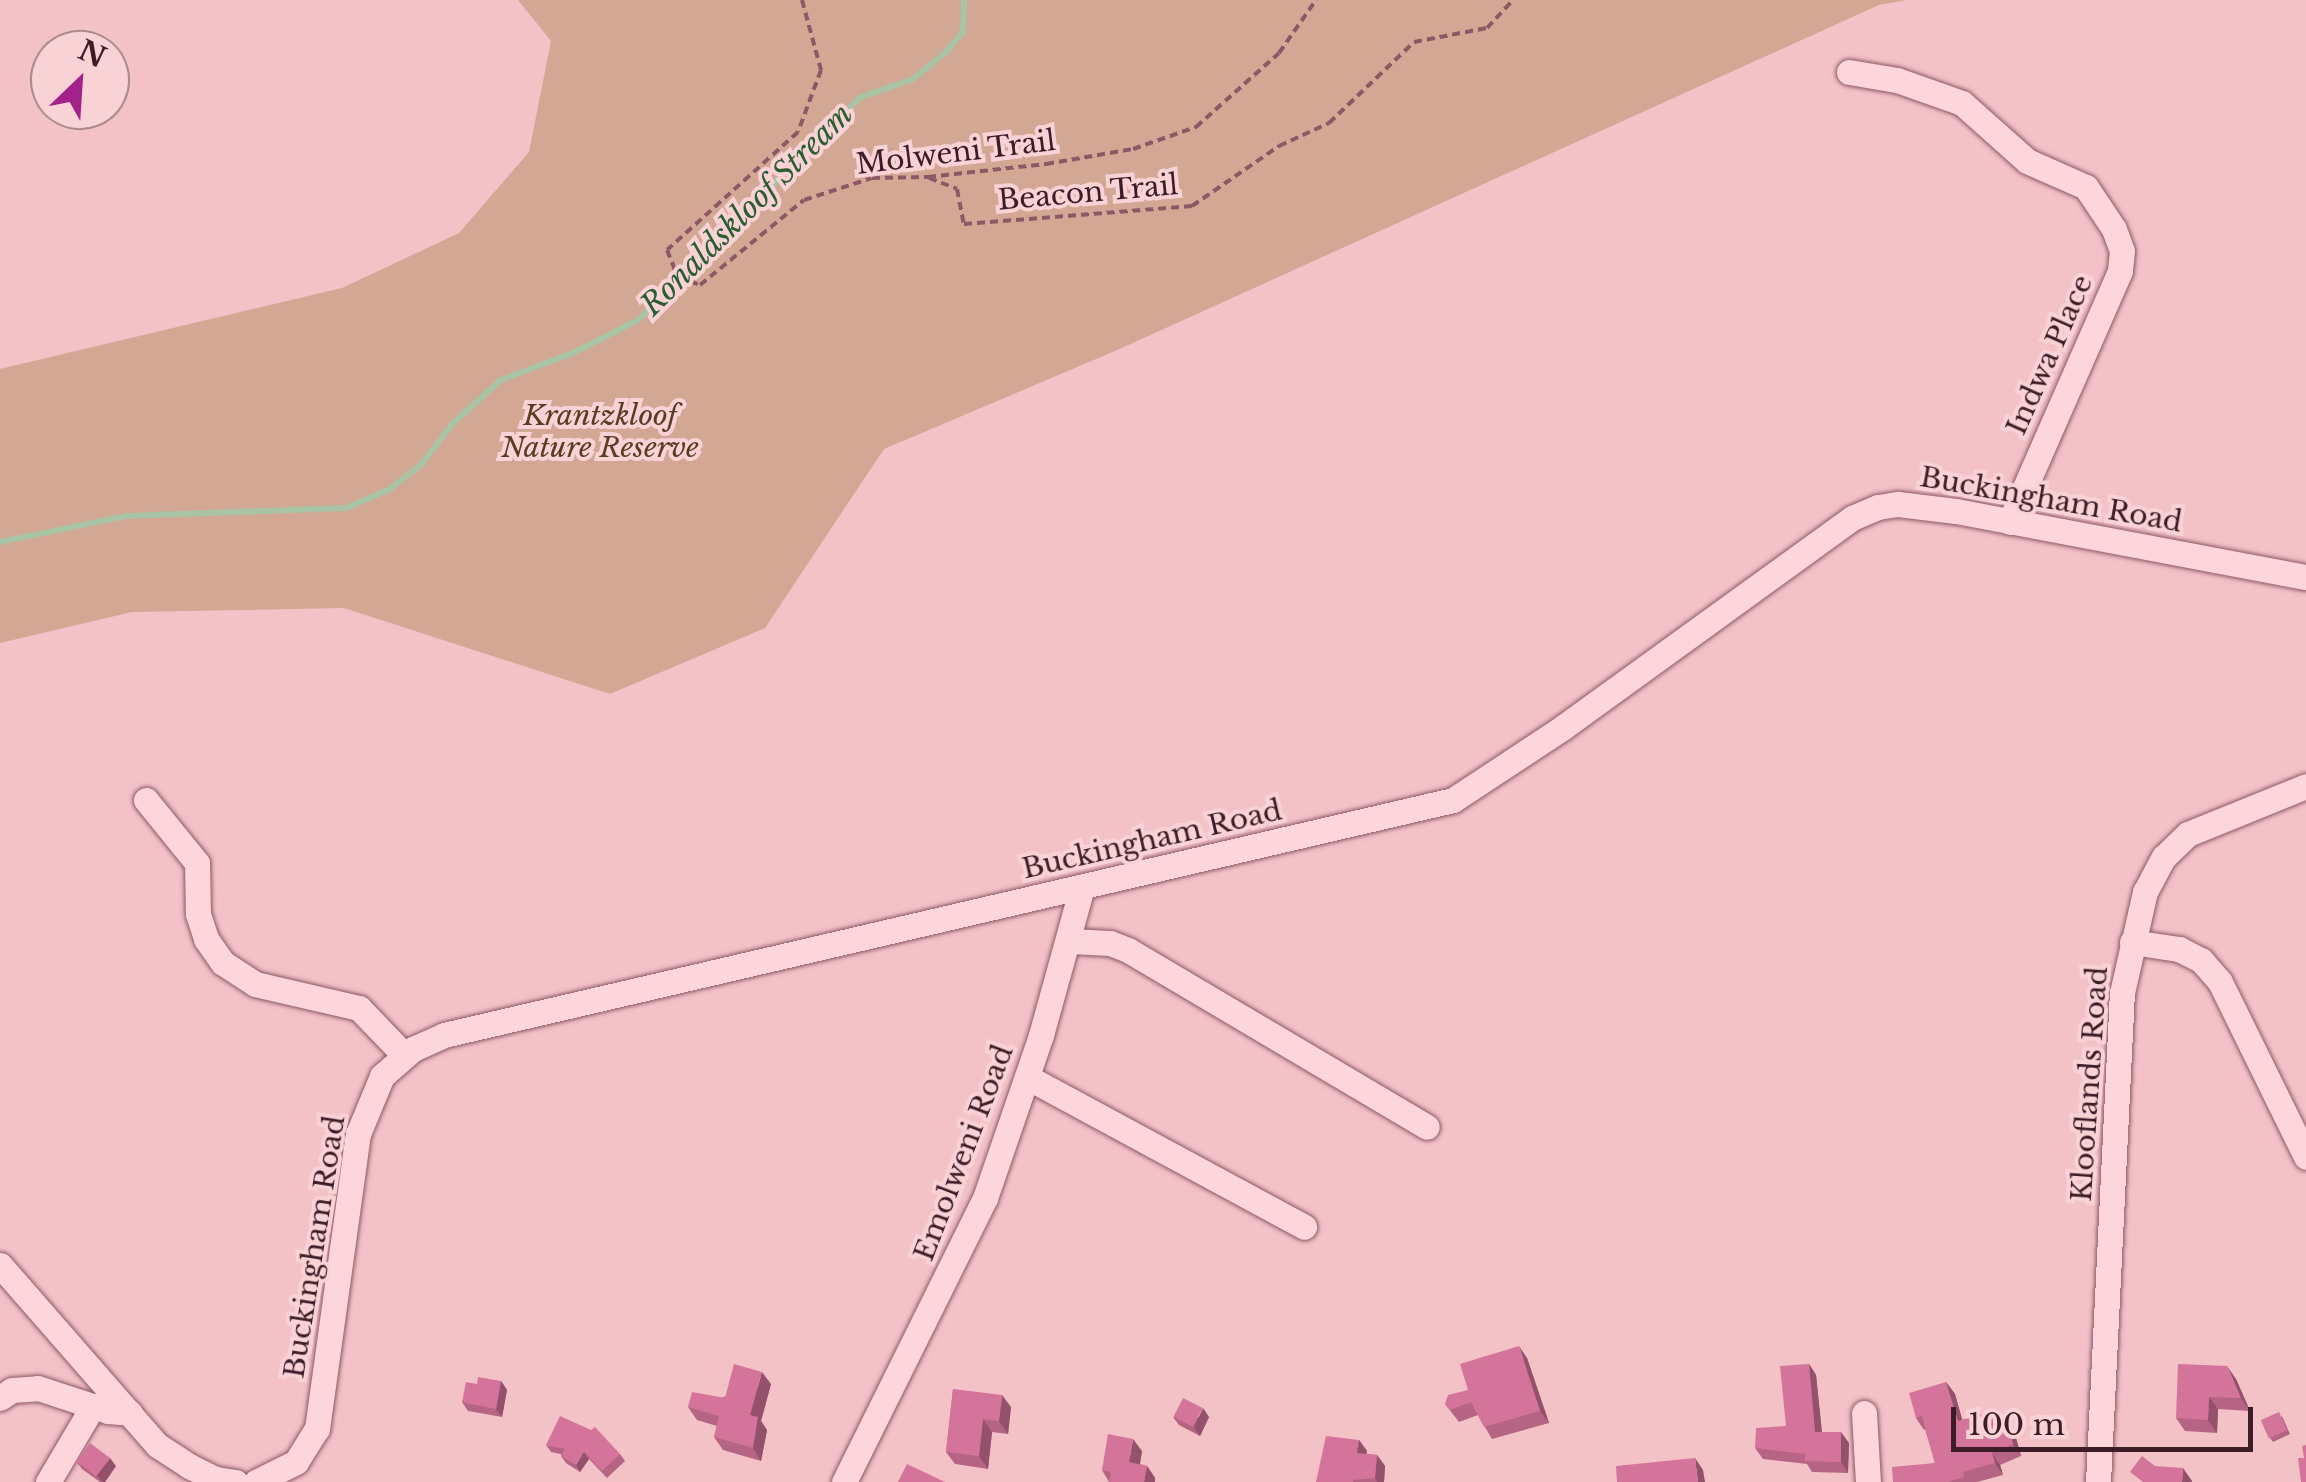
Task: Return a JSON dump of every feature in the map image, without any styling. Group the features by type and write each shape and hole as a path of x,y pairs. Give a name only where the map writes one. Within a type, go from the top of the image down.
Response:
{"street":[{"name":"Indwa Place","path":"1850,72 1897,80 1962,103 2026,160 2086,187 2114,229 2122,250 2120,271 2010,522"},
{"name":"Buckingham Road","path":"256,1482 296,1462 317,1429 358,1134 382,1076 404,1055 444,1035 1453,800 1865,511 1912,505 2306,577"},
{"name":"Klooflands Road","path":"2098,1482 2121,1012 2145,892 2164,857 2188,834 2306,786"},
{"path":"146,800 197,863 198,914 206,939 223,962 255,984 359,1008 404,1055"},
{"name":"Emolweni Road","path":"844,1482 932,1313 985,1198 1070,941 1082,887"},
{"path":"1070,941 1110,942 1128,950 1427,1128"},
{"path":"2132,942 2180,948 2202,960 2220,982 2306,1156"},
{"path":"1027,1078 1304,1227"},
{"path":"1,1268 158,1445 177,1476 236,1482"},
{"path":"0,1398 12,1390 38,1388 92,1406 130,1413"},
{"path":"48,1482 92,1406"},
{"path":"1864,1412 1868,1482"}],"path":[{"name":"Molweni Trail","path":"802,0 821,70 798,132 667,250 678,277 700,286 804,200 872,178 928,178 1133,149 1196,127 1278,53 1316,0"},
{"name":"Beacon Trail","path":"928,178 957,188 964,224 1192,206 1279,146 1329,123 1414,42 1487,28 1513,0"}],"green space":[{"name":"Krantzkloof Nature Reserve","path":"518,0 1907,0 1879,5 1115,351 884,449 765,628 610,694 344,608 132,612 0,643 0,369 342,288 459,233 529,152 551,41"}],"building":[{"path":"1519,1346 1540,1411 1484,1427 1471,1402 1450,1410 1445,1404 1448,1395 1468,1390 1460,1364"},
{"path":"734,1364 762,1372 750,1415 758,1417 753,1448 714,1437 719,1416 688,1407 692,1392 725,1398"},
{"path":"1809,1364 1815,1432 1841,1432 1841,1462 1805,1461 1805,1454 1755,1448 1756,1428 1786,1426 1780,1366"},
{"path":"2178,1364 2227,1366 2241,1398 2209,1397 2208,1420 2176,1418"},
{"path":"478,1377 501,1381 496,1409 462,1402 466,1382 477,1384"},
{"path":"1946,1382 1958,1421 1995,1410 2001,1428 2008,1426 2013,1444 1992,1453 1995,1463 1963,1472 1964,1477 1947,1482 1893,1482 1892,1467 1935,1463 1922,1416 1916,1418 1909,1393"},
{"path":"953,1389 1002,1395 999,1421 983,1419 979,1456 946,1452"},
{"path":"1183,1398 1203,1408 1193,1427 1173,1417"},
{"path":"2279,1412 2287,1430 2269,1438 2261,1420"},
{"path":"560,1416 591,1430 595,1427 620,1454 602,1471 584,1452 576,1465 561,1456 565,1449 546,1445"},
{"path":"1108,1434 1133,1439 1129,1462 1147,1466 1144,1482 1109,1482 1111,1472 1102,1470"},
{"path":"1326,1436 1359,1440 1357,1453 1377,1455 1375,1478 1316,1482"},
{"path":"90,1443 110,1458 96,1476 76,1461"},
{"path":"2306,1445 2306,1482 2301,1482 2298,1458 2304,1458 2302,1446"},
{"path":"2142,1456 2155,1466 2183,1468 2182,1482 2143,1482 2130,1472"},
{"path":"1695,1458 1698,1482 1617,1482 1616,1466"},
{"path":"907,1464 945,1482 898,1482"}],"waterway":[{"name":"Ronaldskloof Stream","path":"0,542 126,516 346,508 390,489 421,465 453,423 501,380 573,353 638,320 859,98 913,79 946,52 963,32 964,0"}]}
